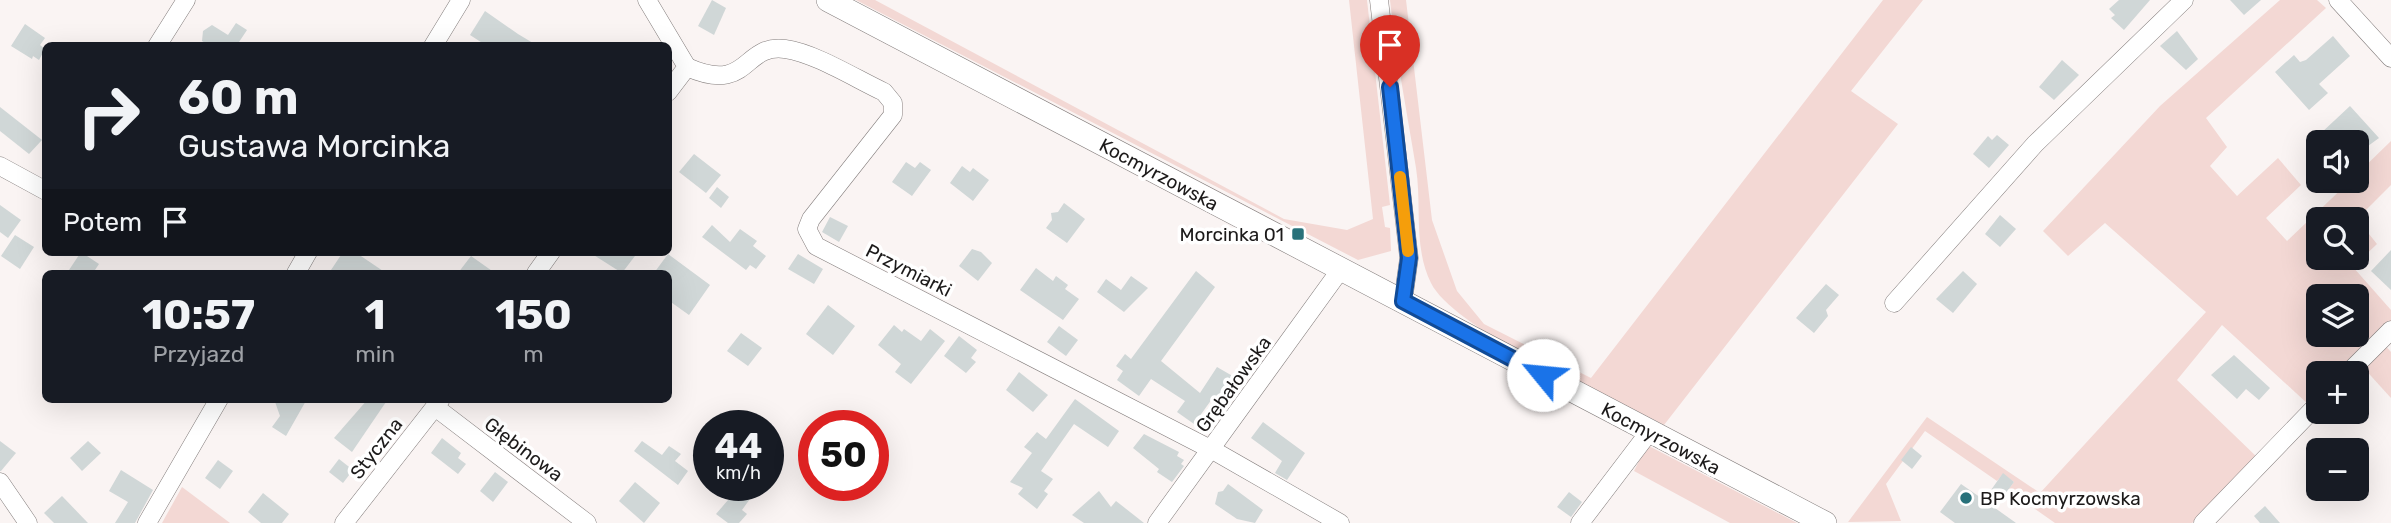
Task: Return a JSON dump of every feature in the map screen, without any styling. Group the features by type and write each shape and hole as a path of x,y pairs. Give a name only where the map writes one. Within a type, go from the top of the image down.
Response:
{"main road":[{"name":"Kocmyrzowska","path":"828,0 1825,523"}],"street":[{"path":"160,42 186,0"},
{"path":"435,42 461,0"},
{"path":"647,0 687,67 672,87"},
{"path":"1379,0 1409,258 1403,301"},
{"path":"1894,303 2035,144 2184,0"},
{"path":"2338,0 2391,58"},
{"name":"Przymiarki","path":"687,67 707,76 722,77 739,71 758,54 783,48 884,92 893,103 893,115 811,219 807,229 816,246 1211,450 1340,523"},
{"path":"0,166 42,189"},
{"name":"Grębałowska","path":"1157,523 1341,269"},
{"path":"2360,361 2391,330"},
{"path":"147,523 217,403"},
{"name":"Styczna","path":"344,523 438,403"},
{"name":"Głębinowa","path":"438,403 587,523"},
{"path":"2203,523 2306,416"},
{"path":"1580,523 1650,431"},
{"path":"0,482 24,521"}],"shaded area":[{"path":"856,0 875,0 1284,219 1347,230 1373,219 1349,0 1367,0 1390,205 1382,207 1385,227 1390,228 1391,251 1358,260"},
{"path":"1390,0 1406,0 1432,220 1457,291 1484,324 1591,378 1883,0 1923,0 1851,91 1898,124 1664,425 1573,381 1501,341 1445,301 1431,283 1422,255 1418,182"},
{"path":"2280,0 2317,0 2326,8 2206,118 2227,147 2210,166 2237,196 2278,158 2301,185 2266,218 2287,241 2306,223 2306,270 2356,270 2368,284 2306,284 2306,347 2368,347 2353,361 2306,361 2306,402 2222,325 2177,380 2259,459 2192,523 2055,523 2008,490 2014,482 2003,474 1997,481 1925,431 1886,484 1901,521 1848,522 1927,417 2040,493 2206,312 2105,223 2068,256 2043,231 2160,106"},
{"path":"2391,141 2391,185 2369,207 2323,207 2337,193 2369,193 2369,162"},
{"path":"2369,234 2377,244 2369,252"},
{"path":"2369,285 2391,310 2391,324 2369,346"},
{"path":"2383,343 2391,352 2391,398 2369,374 2369,361 2365,361"},
{"path":"1647,445 1797,523 1730,523 1634,471"},
{"path":"182,487 230,523 162,523"}],"building":[{"path":"712,0 726,8 714,35 698,26"},
{"path":"2119,0 2150,0 2124,30 2111,18 2115,15 2109,9"},
{"path":"2230,0 2261,0 2244,15"},
{"path":"485,11 531,42 481,42 470,35"},
{"path":"236,23 247,30 239,42 202,41 203,31 212,25 228,35"},
{"path":"25,24 45,38 40,45 42,54 39,60 33,56 32,59 11,46"},
{"path":"2177,31 2198,59 2186,70 2160,46"},
{"path":"2333,36 2350,56 2319,84 2328,93 2309,110 2275,72 2294,55 2300,62 2306,60"},
{"path":"2062,60 2079,75 2054,100 2039,87"},
{"path":"2350,106 2379,138 2369,145 2369,130 2324,130"},
{"path":"0,107 42,140 29,154 0,131"},
{"path":"1997,135 2009,145 1989,168 1973,154 1988,136 1992,140"},
{"path":"694,154 721,175 706,193 679,172"},
{"path":"906,162 915,168 920,162 931,170 912,196 892,182"},
{"path":"962,166 970,172 973,168 989,180 973,201 950,183"},
{"path":"717,187 729,197 721,208 709,198"},
{"path":"1064,203 1085,219 1067,243 1046,228 1052,220 1051,213 1058,212"},
{"path":"0,205 21,220 8,238 0,232"},
{"path":"2000,215 2016,229 2000,247 1985,234"},
{"path":"830,217 848,226 839,242 822,232"},
{"path":"712,225 730,242 740,229 757,241 753,246 766,256 756,269 750,265 746,270 702,237"},
{"path":"15,235 34,247 20,269 1,256"},
{"path":"972,249 981,252 992,263 978,281 959,266"},
{"path":"2391,250 2391,290 2371,271"},
{"path":"798,254 823,269 814,284 788,269"},
{"path":"78,256 87,256 99,264 95,270 69,270"},
{"path":"340,256 361,256 382,270 331,270"},
{"path":"471,256 491,270 460,270"},
{"path":"595,256 635,256 624,270 617,270"},
{"path":"667,256 671,256 710,285 689,315 672,303 672,270 656,270"},
{"path":"1036,268 1053,281 1056,276 1068,285 1065,289 1079,299 1063,320 1020,290"},
{"path":"1196,271 1215,287 1161,361 1200,393 1217,367 1236,378 1220,404 1212,399 1194,424 1177,412 1185,401 1151,379 1139,396 1117,380 1123,371 1116,366 1125,354 1131,359"},
{"path":"1963,271 1977,284 1953,313 1936,299"},
{"path":"1131,276 1148,288 1124,312 1097,292 1106,279 1121,290"},
{"path":"1826,284 1839,295 1826,310 1828,316 1814,333 1796,318"},
{"path":"828,305 855,326 833,355 806,334"},
{"path":"894,325 921,341 930,329 945,341 911,384 895,372 901,364 878,345"},
{"path":"1059,326 1078,340 1066,356 1047,342"},
{"path":"741,333 762,348 748,366 727,351"},
{"path":"959,336 977,350 971,358 976,362 966,373 944,356"},
{"path":"2234,355 2270,388 2259,400 2246,389 2237,399 2211,375"},
{"path":"1019,372 1048,395 1033,412 1006,390"},
{"path":"1075,399 1119,431 1108,447 1074,424 1041,471 1053,479 1044,491 1048,494 1037,509 1018,494 1023,488 1010,482 1032,453 1024,447 1037,432 1046,439"},
{"path":"275,403 305,403 286,436 272,427 280,416"},
{"path":"365,403 385,403 352,452 334,438"},
{"path":"1263,422 1305,453 1287,480 1275,473 1282,461 1251,438"},
{"path":"1144,434 1179,452 1177,456 1184,460 1181,464 1184,466 1172,482 1157,472 1159,469 1133,448"},
{"path":"442,438 461,453 458,458 466,464 458,474 431,453"},
{"path":"0,441 16,453 1,471 0,471"},
{"path":"88,441 101,453 82,471 70,458"},
{"path":"642,441 662,455 669,446 681,454 675,461 688,471 678,485 634,451"},
{"path":"1911,447 1922,456 1912,469 1901,460"},
{"path":"339,459 353,470 343,483 329,472"},
{"path":"218,460 233,471 220,489 205,478"},
{"path":"121,470 153,490 135,523 115,523 128,502 109,491"},
{"path":"495,472 508,482 493,502 480,491"},
{"name":"BP Kocmyrzowska","path":"2003,473 2014,482 1995,508 2016,523 1955,523 1940,512 1961,484 1984,500"},
{"path":"635,482 660,503 644,523 619,501"},
{"path":"1228,484 1263,510 1255,523 1237,519 1215,504 1218,492 1223,491"},
{"path":"1099,491 1111,507 1116,501 1144,523 1084,523 1072,515"},
{"path":"1569,492 1582,502 1571,517 1557,507"},
{"path":"263,493 289,514 282,523 261,523 248,512"},
{"path":"62,496 88,523 54,523 44,513"},
{"path":"727,501 748,501 742,510 747,514 739,523 728,523 716,514"},
{"path":"2265,506 2280,523 2260,523 2254,516"}],"slow traffic":[{"path":"1400,177 1408,251"}],"place":[{"name":"Morcinka 01","path":"1298,234"},
{"name":"BP Kocmyrzowska","path":"1966,498"}],"route":[{"path":"1390,87 1409,258 1403,301 1543,375"}]}
